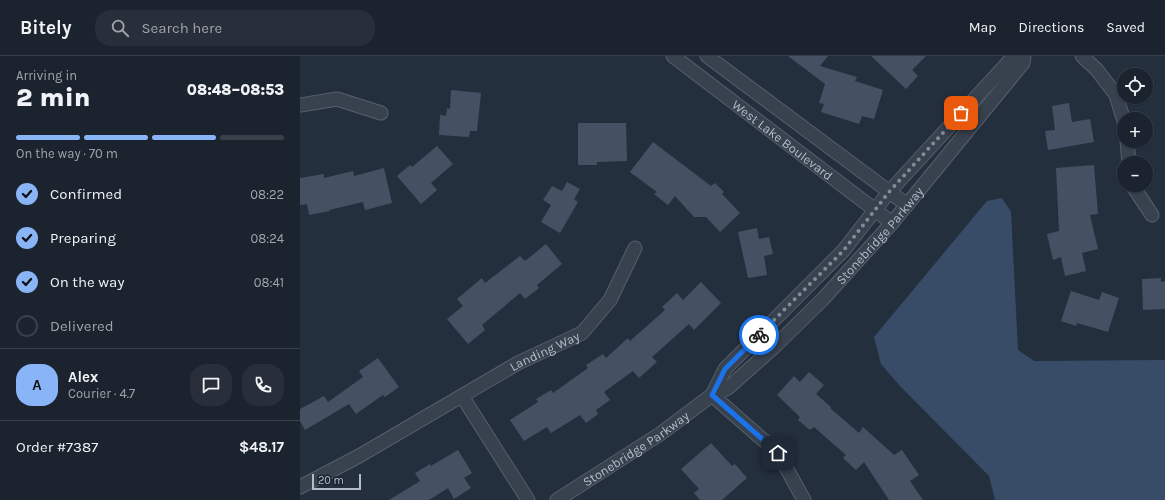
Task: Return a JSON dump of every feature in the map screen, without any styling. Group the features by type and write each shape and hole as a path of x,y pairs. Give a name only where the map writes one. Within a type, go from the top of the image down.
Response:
{"street":[{"name":"West Lake Boulevard","path":"674,56 892,223"},
{"name":"West Lake Boulevard","path":"706,56 907,205"},
{"name":"Stonebridge Parkway","path":"712,395 725,369 843,251 889,192 1014,56"},
{"name":"Stonebridge Parkway","path":"557,500 660,434 712,395 728,388 773,348 823,299 892,223 1023,63 1024,56"},
{"path":"1082,56 1097,70 1116,95 1121,112"},
{"path":"300,105 337,99 381,113"},
{"path":"1137,192 1152,215"},
{"name":"Landing Way","path":"300,487 359,456 518,363 582,333 610,300 635,248"},
{"path":"712,395 778,453 804,500"},
{"path":"462,396 528,500"}],"water":[{"path":"1002,198 1011,212 1018,350 1034,361 1165,360 1165,500 995,500 989,476 900,386 881,364 874,337 987,201"}],"building":[{"path":"788,56 828,56 820,66 857,77 855,81 883,90 874,119 862,116 859,124 821,112 824,104 819,103 825,84"},
{"path":"871,56 926,56 912,70 918,76 906,89"},
{"path":"451,90 481,93 477,131 470,131 469,137 439,135 440,115 446,116 447,108 450,109"},
{"path":"1069,103 1072,122 1090,119 1094,142 1048,150 1045,131 1055,130 1052,106"},
{"path":"578,123 626,123 627,161 597,162 597,165 578,165"},
{"path":"653,142 711,186 715,183 724,192 722,194 740,213 720,232 706,217 694,217 675,196 668,205 654,194 657,192 630,172"},
{"path":"437,146 453,164 431,183 437,190 421,204 397,176 410,165 412,167"},
{"path":"1094,165 1098,214 1090,215 1098,249 1082,253 1086,271 1065,276 1061,257 1053,260 1047,234 1059,231 1056,168"},
{"path":"384,168 392,203 365,210 363,202 309,215 307,204 300,205 300,178 324,174 324,178 353,171 354,176"},
{"path":"567,182 580,189 574,199 578,202 560,233 541,222 551,205 543,200 552,186 562,191"},
{"path":"757,228 759,239 769,237 773,254 764,256 767,275 748,278 738,232"},
{"path":"546,244 562,264 537,285 539,288 525,299 520,293 482,325 485,330 468,344 447,319 463,306 457,299 482,278 485,283 520,256 525,261"},
{"path":"1161,278 1161,282 1165,281 1165,309 1143,310 1142,279"},
{"path":"701,282 721,303 694,330 689,324 652,357 657,362 639,378 633,371 604,392 610,400 596,410 598,414 586,423 580,415 551,433 547,427 524,441 510,420 538,402 536,399 551,390 553,393 588,368 586,365 603,354 606,358 628,338 630,341 665,310 662,307 677,293 683,300"},
{"path":"1071,291 1099,300 1102,292 1119,298 1108,332 1077,323 1076,326 1061,321"},
{"path":"378,358 399,387 385,397 383,395 356,414 349,404 305,430 300,421 300,409 324,396 328,402 363,377 359,371"},
{"path":"809,372 824,385 816,394 859,433 863,427 894,455 902,450 919,475 910,481 923,500 889,500 864,462 856,470 843,458 846,455 814,427 810,430 798,420 800,417 777,395 794,376 800,382"},
{"path":"711,443 732,466 735,464 747,478 722,500 700,500 694,493 699,489 681,469"},
{"path":"458,450 472,473 464,478 471,488 454,499 448,488 429,500 389,500 420,481 415,473 430,464 431,466"}],"way so far":[{"path":"759,335 843,251 889,192 961,113"}],"route":[{"path":"759,335 725,369 712,395 778,453"}]}
